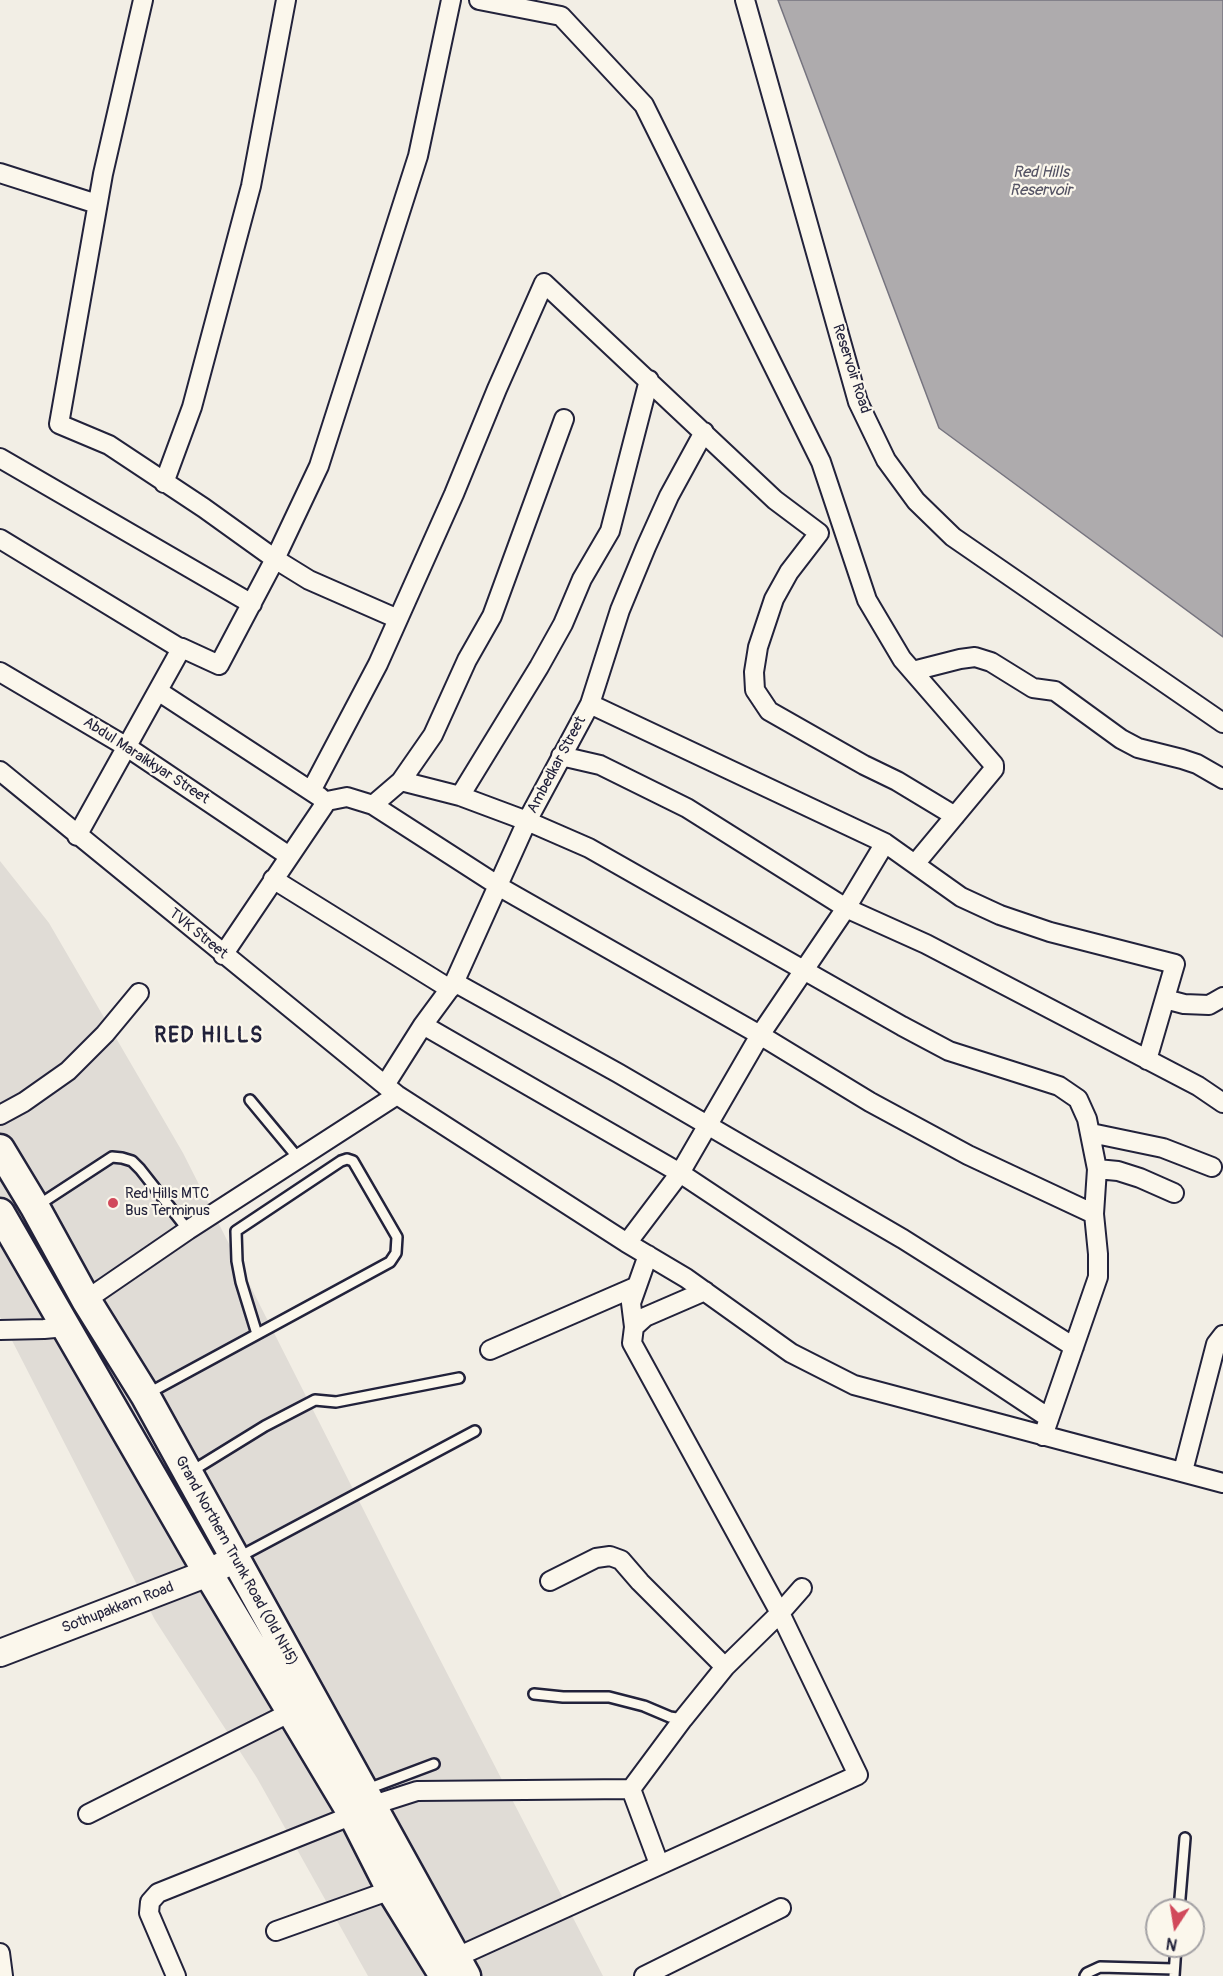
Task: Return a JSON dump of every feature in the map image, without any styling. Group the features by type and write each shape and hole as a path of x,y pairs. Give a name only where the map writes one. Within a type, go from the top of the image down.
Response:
{"main road":[{"name":"Grand Northern Trunk Road (Old NH5)","path":"0,1149 86,1300 145,1395 451,1969"},
{"name":"Grand Northern Trunk Road (Old NH5)","path":"0,1213 291,1712 362,1804 391,1890 451,1969"}],"street":[{"path":"143,0 97,204 59,424 109,445 309,580 398,619"},
{"path":"164,483 192,407 243,219 286,0"},
{"path":"0,539 181,649 219,665 275,559 319,466 413,171 451,0"},
{"path":"479,0 561,16 644,105 821,462 867,600 902,659 994,765 994,769 915,864"},
{"name":"Reservoir Road","path":"746,0 858,402 886,460 916,501 953,537 1223,723"},
{"path":"0,172 97,204"},
{"path":"223,955 289,856 319,796 454,494 544,283 776,500 819,532 789,572 774,599 758,647 754,690 769,711 897,781 955,816"},
{"path":"460,796 539,668 563,624 582,579 610,531 649,380"},
{"path":"373,805 401,781 433,735 467,660 492,616 564,419"},
{"name":"Ambedkar Street","path":"391,1090 423,1025 452,985 527,821 590,704 620,610 646,547 669,496 704,432"},
{"path":"0,458 252,604"},
{"path":"77,836 181,649"},
{"path":"913,671 975,657 992,662 1033,688 1055,691 1121,739 1138,748 1197,764 1223,779"},
{"name":"Abdul Maraikkyar Street","path":"0,672 127,747 289,856"},
{"path":"158,691 319,796 347,797 373,805 498,885 760,1035 870,1102 968,1155 1094,1214"},
{"path":"590,704 885,843 961,897 1000,915 1050,932 1175,964 1147,1060"},
{"path":"561,756 600,765 687,808 846,908 926,944 1221,1099"},
{"name":"TVK Street","path":"0,771 391,1090 705,1291 791,1353 854,1384 1223,1483"},
{"path":"401,781 460,796 527,821 589,848 949,1051 1059,1086 1078,1099 1088,1119 1097,1169 1094,1214 1098,1278 1043,1436"},
{"path":"627,1243 680,1173 760,1035 846,908 885,843"},
{"path":"273,879 452,985 708,1125 903,1239 1074,1347"},
{"path":"0,1115 24,1102 68,1071 105,1034 139,993"},
{"path":"1164,999 1184,1004 1209,1005 1223,998"},
{"path":"423,1025 680,1173 1049,1418"},
{"path":"86,1300 188,1230 299,1159 391,1090"},
{"path":"1091,1133 1163,1148 1212,1167"},
{"path":"1097,1169 1118,1171 1174,1193"},
{"path":"451,1969 659,1864 858,1775 780,1613 632,1343 634,1327 631,1303 648,1256"},
{"path":"490,1350 635,1287"},
{"path":"634,1327 645,1317 705,1291"},
{"path":"0,1329 66,1327"},
{"path":"1183,1471 1216,1344 1223,1335"},
{"path":"550,1581 596,1558 610,1556 621,1560 725,1667"},
{"name":"Sothupakkam Road","path":"0,1653 208,1573 234,1559"},
{"path":"631,1789 725,1667 802,1588"},
{"path":"88,1814 291,1712"},
{"path":"631,1789 659,1864"},
{"path":"176,1976 149,1912 150,1902 158,1893 362,1804 417,1791 631,1789"},
{"path":"276,1931 391,1890"},
{"path":"644,1976 781,1908"},
{"path":"0,1953 3,1976"}],"lane":[{"path":"250,1100 299,1159"},
{"path":"35,1207 112,1157 122,1158 132,1161 141,1168 188,1230"},
{"path":"145,1395 257,1335 382,1268 390,1262 396,1252 397,1237 353,1161 347,1159 341,1161 236,1231 237,1261 241,1282 257,1335"},
{"path":"187,1473 265,1425 315,1400 336,1402 459,1378"},
{"path":"234,1559 475,1431"},
{"path":"534,1694 563,1697 609,1697 683,1719"},
{"path":"362,1804 434,1764"},
{"path":"1180,1898 1185,1838"},
{"path":"1085,1976 1100,1967 1174,1973 1175,1958"}],"shaded area":[{"path":"0,861 49,923 183,1153 603,1976 368,1976 257,1778 155,1620 0,1317"}],"water":[{"name":"Red Hills Reservoir","path":"778,0 1223,0 1223,637 939,428"}],"place":[{"name":"Red Hills MTC Bus Terminus","path":"113,1203"}],"district":[{"name":"RED HILLS","path":"209,1037"}]}
